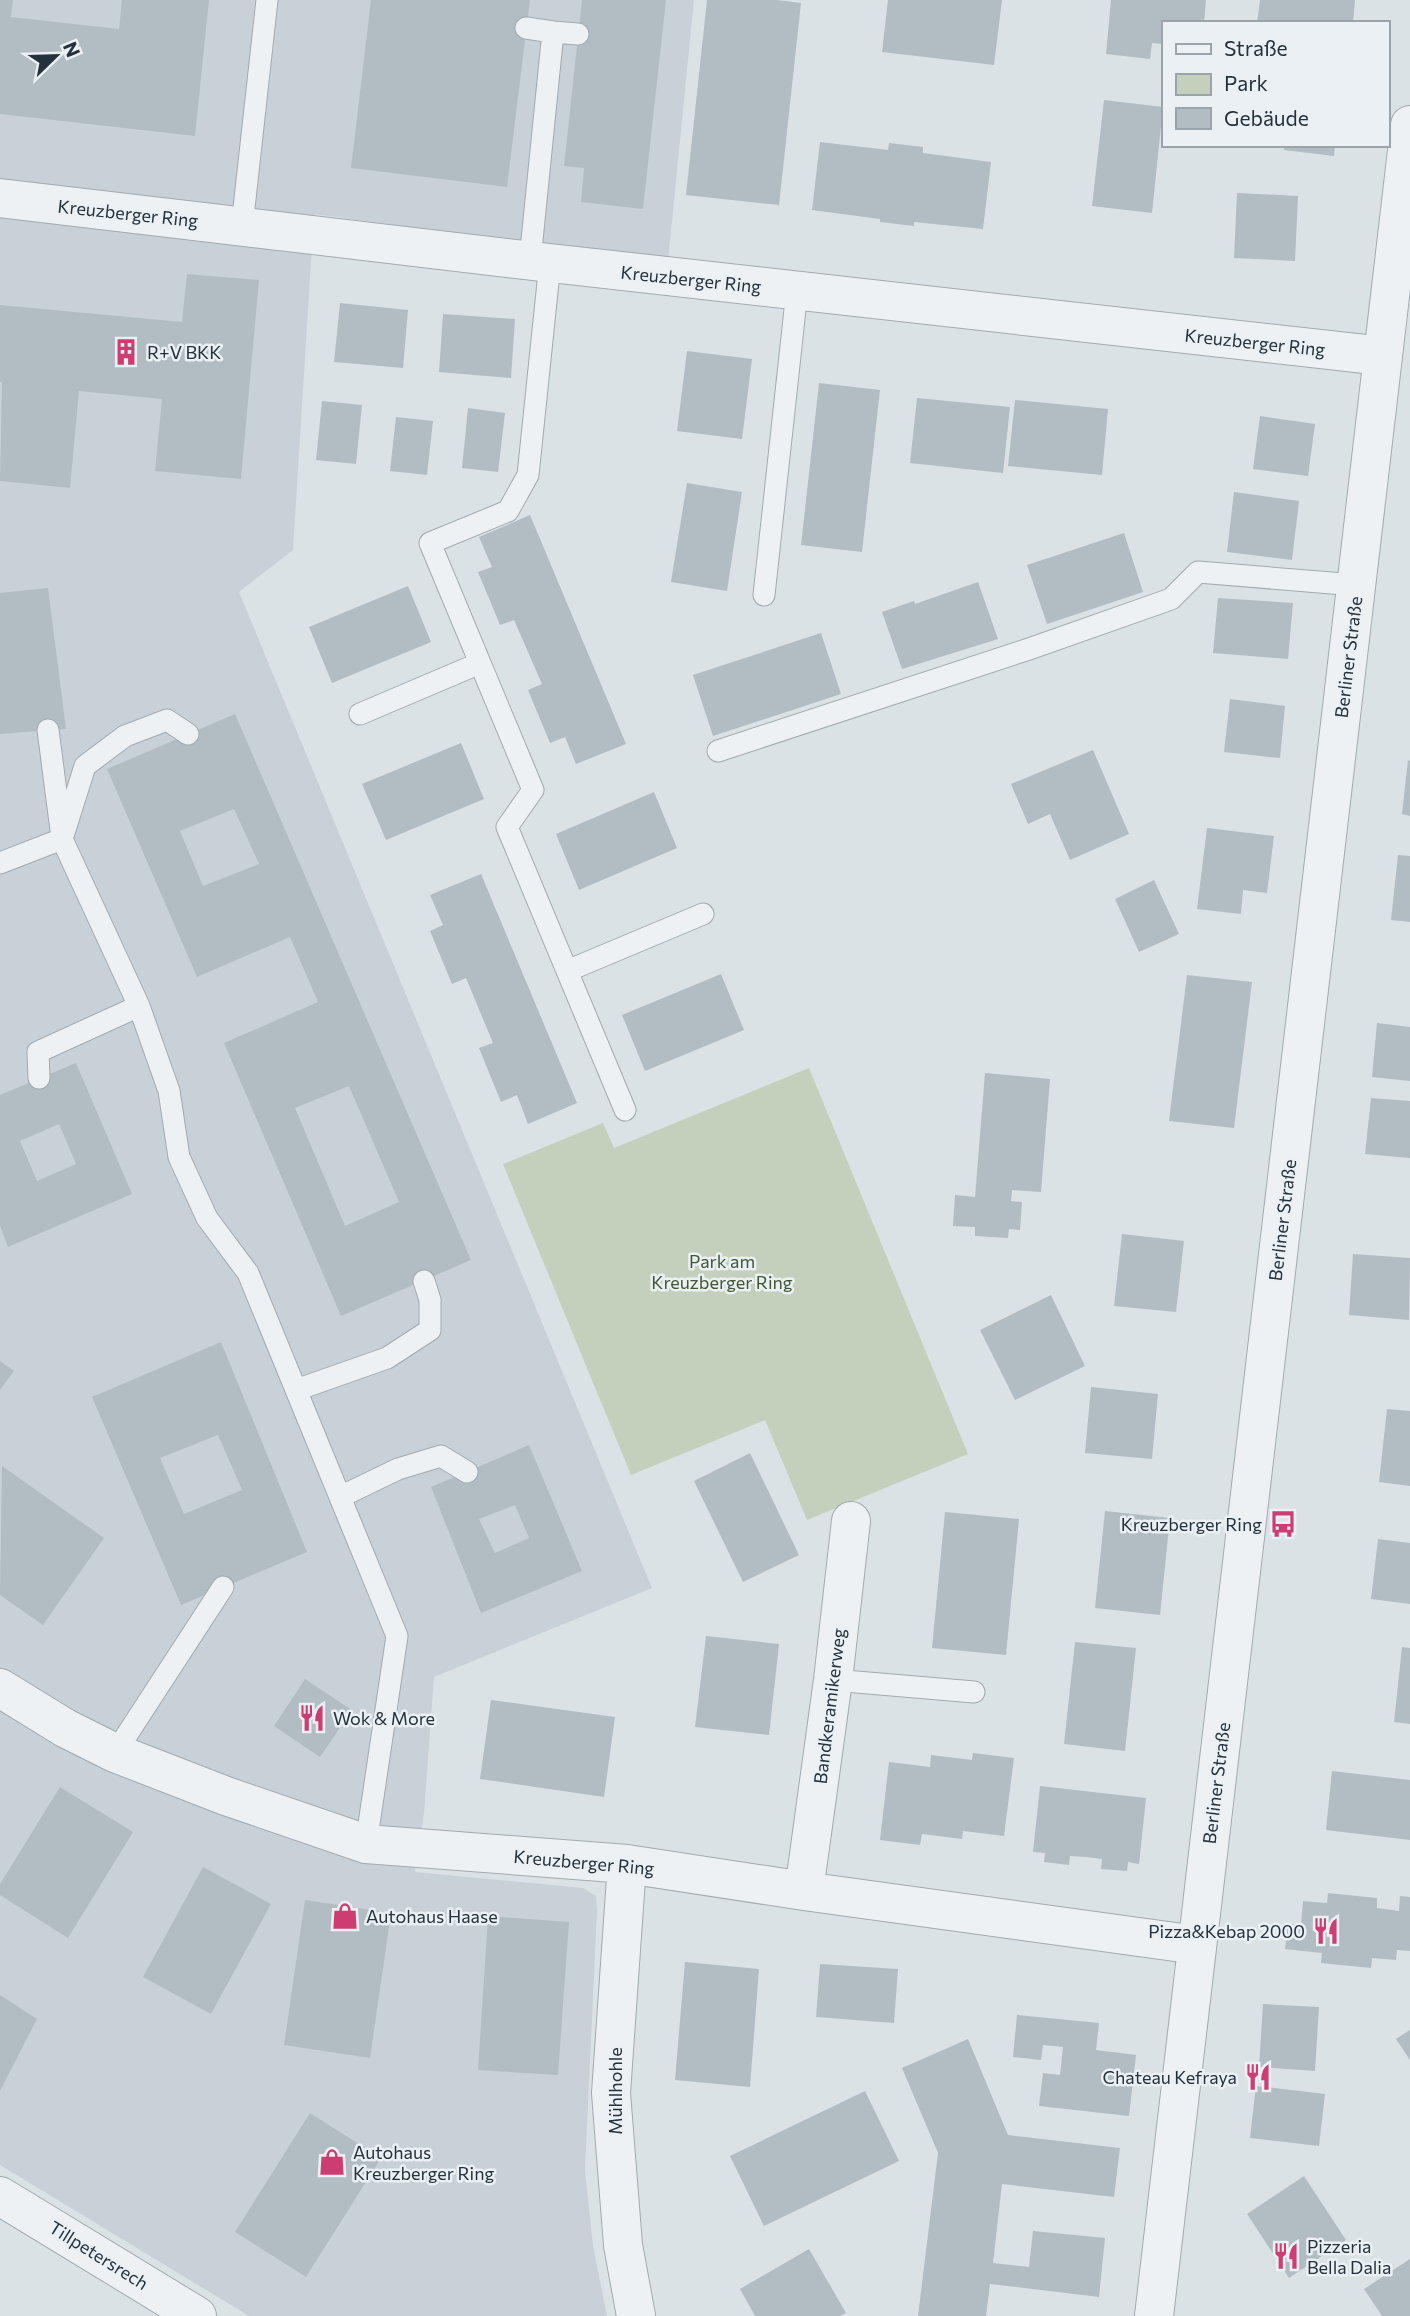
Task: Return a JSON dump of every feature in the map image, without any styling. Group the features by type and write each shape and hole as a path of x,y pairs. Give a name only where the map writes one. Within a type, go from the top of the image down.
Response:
{"street":[{"name":"Berliner Straße","path":"1154,2316 1410,125"},
{"name":"Kreuzberger Ring","path":"0,198 1383,356"},
{"name":"Bandkeramikerweg","path":"804,1891 833,1680 851,1521"},
{"name":"Kreuzberger Ring","path":"0,1688 65,1728 115,1754 366,1844 627,1864 1197,1945"},
{"name":"Mühlhohle","path":"627,1864 611,2092 622,2245 636,2316"},
{"name":"Tillpetersrech","path":"0,2196 197,2316"}],"lane":[{"path":"242,226 267,0"},
{"path":"526,28 578,34"},
{"path":"554,32 528,475 508,511 429,543 533,790 507,827 625,1110"},
{"path":"764,595 797,291"},
{"path":"718,751 1029,649 1171,599 1198,572 1356,586"},
{"path":"360,714 480,663"},
{"path":"62,839 85,766 125,736 167,719 188,734"},
{"path":"48,730 62,839 139,1006 169,1091 179,1157 207,1218 248,1273 397,1636 366,1844"},
{"path":"0,863 62,839"},
{"path":"567,971 703,914"},
{"path":"39,1078 38,1052 139,1006"},
{"path":"296,1390 387,1358 430,1329 430,1300 424,1281"},
{"path":"340,1497 398,1469 441,1455 467,1472"},
{"path":"115,1754 223,1587"},
{"path":"833,1680 974,1692"}],"shaded area":[{"path":"0,0 694,0 668,262 314,214 293,550 239,592 652,1588 434,1677 424,1813 415,1872 583,1888 596,1896 585,2170 593,2246 607,2316 249,2316 0,2165"}],"green space":[{"name":"Park am Kreuzberger Ring","path":"809,1068 968,1454 807,1520 765,1420 631,1475 503,1164 603,1123 614,1148"}],"building":[{"path":"0,0 13,0 11,17 119,29 122,0 209,0 195,136 0,114"},
{"path":"371,0 530,0 507,187 351,168"},
{"path":"582,0 666,0 643,209 581,202 584,168 564,166"},
{"path":"707,0 777,0 801,3 779,205 686,195"},
{"path":"888,0 1002,0 994,65 882,52"},
{"path":"1111,0 1206,0 1204,21 1162,21 1162,44 1152,43 1150,59 1106,54"},
{"path":"1260,0 1355,0 1353,21 1257,21"},
{"path":"1104,100 1162,107 1152,213 1092,206"},
{"path":"820,142 888,150 889,143 923,147 923,153 991,162 983,229 914,222 914,226 812,210"},
{"path":"1284,147 1335,147 1334,156 1284,150"},
{"path":"1237,193 1298,196 1295,261 1234,258"},
{"name":"R+V BKK","path":"187,274 259,280 241,479 155,471 162,399 79,391 70,488 0,481 0,305 182,322"},
{"path":"340,303 408,310 403,368 334,362"},
{"path":"443,314 515,319 511,378 439,372"},
{"path":"687,351 752,359 742,439 677,431"},
{"path":"819,383 880,390 862,552 801,545"},
{"path":"917,398 1010,407 1003,473 910,463"},
{"path":"1015,400 1108,409 1102,475 1008,466"},
{"path":"322,401 362,405 356,464 316,460"},
{"path":"468,408 505,413 498,472 462,468"},
{"path":"1260,416 1315,424 1308,476 1253,469"},
{"path":"396,417 433,421 427,475 390,471"},
{"path":"687,483 742,492 727,591 671,582"},
{"path":"1234,492 1299,501 1292,560 1227,552"},
{"path":"530,515 626,744 576,764 565,737 550,743 528,690 542,684 514,620 500,625 478,572 492,567 479,537"},
{"path":"1124,533 1143,592 1047,624 1027,565"},
{"path":"978,582 998,639 902,669 882,612 914,601 915,604"},
{"path":"408,586 431,642 332,683 309,627"},
{"path":"48,588 66,729 0,734 0,593"},
{"path":"1218,598 1293,603 1288,659 1213,653"},
{"path":"821,633 841,694 713,736 693,675"},
{"path":"1230,699 1285,706 1280,758 1224,752"},
{"path":"235,714 471,1260 341,1316 224,1043 318,1002 290,937 197,977 107,769","holes":["234,809 259,864 203,886 180,831","349,1086 399,1202 345,1226 295,1108"]},
{"path":"461,743 484,799 386,840 362,784"},
{"path":"1093,750 1129,834 1070,860 1050,814 1028,824 1011,784"},
{"path":"1408,760 1410,761 1410,816 1402,814"},
{"path":"654,792 677,848 579,890 556,834"},
{"path":"1207,828 1274,836 1267,893 1243,890 1241,914 1197,909"},
{"path":"1398,855 1410,856 1410,922 1391,920"},
{"path":"481,874 577,1103 528,1124 517,1095 501,1102 479,1048 493,1043 466,978 452,984 430,931 443,925 430,895"},
{"path":"1154,880 1179,934 1139,952 1115,899"},
{"path":"721,974 744,1030 645,1071 622,1015"},
{"path":"1187,975 1252,982 1234,1128 1169,1121"},
{"path":"1377,1023 1410,1027 1410,1081 1372,1077"},
{"path":"76,1063 132,1194 8,1247 0,1226 0,1095","holes":["59,1124 76,1164 37,1181 20,1141"]},
{"path":"985,1073 1050,1079 1041,1192 1012,1190 1011,1201 1022,1202 1020,1230 1009,1229 1008,1238 975,1236 975,1227 953,1226 955,1195 975,1197"},
{"path":"1371,1098 1410,1101 1410,1158 1365,1154"},
{"path":"1122,1234 1184,1241 1176,1312 1114,1306"},
{"path":"1353,1254 1410,1258 1409,1320 1349,1315"},
{"path":"1051,1295 1085,1366 1015,1400 980,1330"},
{"path":"221,1342 307,1552 181,1605 92,1397","holes":["218,1435 242,1490 184,1514 160,1458"]},
{"path":"0,1361 14,1371 0,1390"},
{"path":"1091,1387 1158,1394 1152,1459 1085,1453"},
{"path":"1387,1409 1410,1411 1410,1486 1379,1482"},
{"path":"529,1445 582,1571 481,1613 431,1487","holes":["515,1505 529,1538 495,1553 479,1519"]},
{"path":"750,1453 799,1555 743,1582 694,1481"},
{"path":"2,1466 104,1538 43,1625 0,1595"},
{"path":"1105,1511 1170,1518 1160,1615 1095,1608"},
{"path":"945,1512 1019,1519 1006,1655 932,1648"},
{"path":"1378,1539 1410,1543 1410,1604 1371,1599"},
{"path":"706,1636 779,1644 769,1735 695,1727"},
{"path":"1075,1642 1136,1648 1125,1751 1064,1744"},
{"path":"1402,1647 1410,1648 1410,1724 1394,1722"},
{"path":"305,1679 352,1710 320,1757 274,1726"},
{"path":"491,1700 615,1717 604,1797 480,1779"},
{"path":"973,1753 1014,1758 1004,1836 963,1831 962,1839 922,1834 920,1845 880,1840 889,1762 930,1767 931,1755 972,1760"},
{"path":"1332,1771 1410,1780 1410,1840 1326,1830"},
{"path":"1040,1786 1146,1798 1139,1864 1128,1862 1127,1871 1101,1869 1102,1859 1086,1857 1070,1856 1069,1865 1044,1862 1045,1853 1033,1852"},
{"path":"60,1787 133,1832 68,1938 0,1895 0,1884"},
{"path":"203,1867 271,1904 211,2014 143,1977"},
{"path":"1328,1893 1377,1898 1377,1908 1399,1911 1400,1896 1410,1897 1410,1951 1397,1950 1396,1960 1372,1958 1371,1968 1321,1963 1322,1953 1285,1949 1288,1924 1301,1925 1303,1901 1327,1903"},
{"path":"305,1900 391,1913 370,2058 284,2045"},
{"path":"488,1916 569,1922 558,2075 478,2070"},
{"path":"685,1962 759,1969 750,2087 675,2080"},
{"path":"820,1964 898,1969 894,2023 816,2017"},
{"path":"0,1995 37,2019 0,2091"},
{"path":"1263,2004 1319,2007 1315,2071 1259,2067"},
{"path":"1017,2015 1099,2023 1096,2050 1136,2055 1129,2116 1039,2106 1043,2073 1060,2075 1063,2047 1043,2045 1041,2060 1013,2057"},
{"path":"1410,2030 1410,2060 1396,2039"},
{"path":"968,2039 1008,2135 1120,2148 1114,2197 1002,2184 993,2263 1029,2267 1033,2231 1105,2238 1099,2297 990,2284 986,2316 918,2316 938,2153 902,2068"},
{"path":"1256,2086 1325,2094 1319,2146 1250,2138"},
{"path":"865,2091 899,2161 764,2226 730,2156"},
{"path":"310,2113 381,2158 306,2277 235,2232"},
{"path":"1304,2176 1346,2240 1289,2278 1247,2214"},
{"path":"809,2249 846,2313 840,2316 755,2316 740,2289"},
{"path":"1410,2259 1410,2316 1382,2316 1364,2289"}],"place":[{"name":"R+V BKK","path":"126,352"},
{"name":"Kreuzberger Ring","path":"1283,1524"},
{"name":"Wok & More","path":"312,1718"},
{"name":"Autohaus Haase","path":"345,1916"},
{"name":"Pizza&Kebap 2000","path":"1326,1931"},
{"name":"Chateau Kefraya","path":"1258,2077"},
{"name":"Autohaus Kreuzberger Ring","path":"332,2162"},
{"name":"Pizzeria Bella Dalia","path":"1286,2256"}]}
